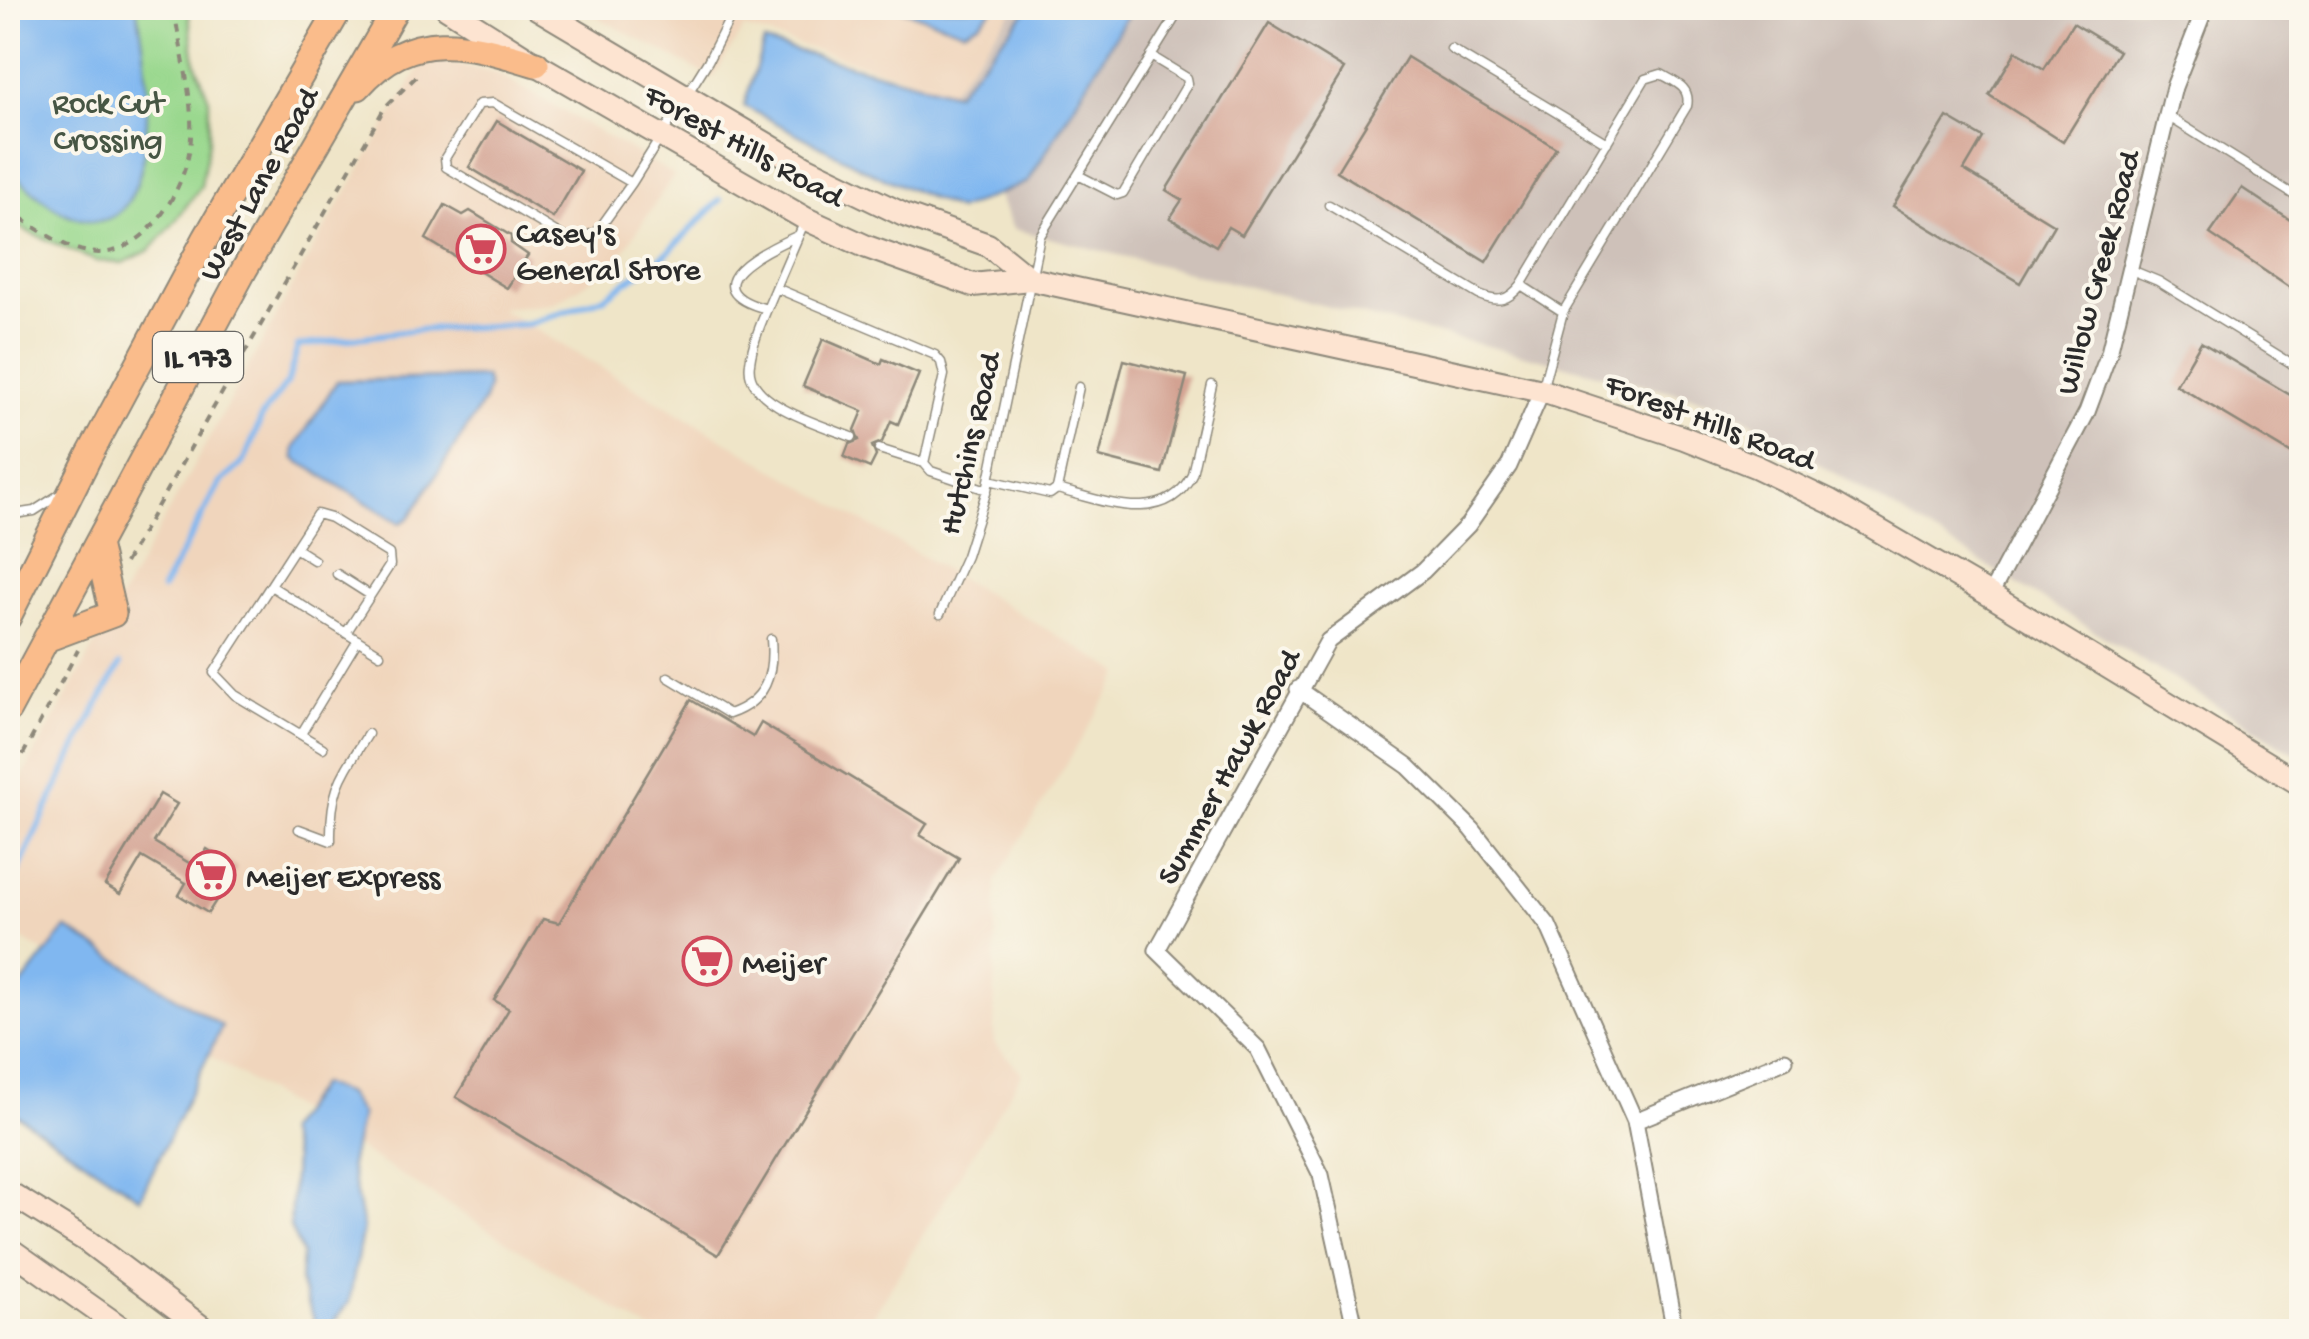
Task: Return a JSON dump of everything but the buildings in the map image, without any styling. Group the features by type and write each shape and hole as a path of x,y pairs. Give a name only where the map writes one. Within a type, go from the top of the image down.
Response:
{"main road":[{"path":"291,91 308,53 315,8"},
{"name":"West Lane Road","path":"8,617 206,238 340,8"},
{"name":"West Lane Road","path":"8,710 331,117 396,8"},
{"path":"331,117 364,80 408,49 442,44 466,46 536,64"},
{"path":"46,639 114,614 98,544"}],"street":[{"name":"Forest Hills Road","path":"447,8 662,135 803,227 974,285 1030,279 1542,391 1684,438 1757,468 1830,502 1990,595 2302,785"},
{"name":"Forest Hills Road","path":"536,8 848,190 988,245 1030,279"},
{"name":"Willow Creek Road","path":"1990,595 2087,412 2109,353 2166,116 2204,8"},
{"name":"Summer Hawk Road","path":"1356,1332 1321,1176 1258,1050 1157,950 1298,689 1328,641 1423,571 1468,524 1509,466 1542,391"},
{"path":"1298,689 1408,766 1472,829 1548,925 1635,1121 1675,1332"},
{"path":"1635,1121 1785,1060"},
{"path":"8,1192 87,1242 208,1332"},
{"path":"8,1248 127,1332"}],"lane":[{"path":"632,182 493,103 479,104 445,158 446,167 570,241 585,239 597,232 632,182 686,96 734,8"},
{"name":"Hutchins Road","path":"940,614 966,556 988,485 1040,236 1181,8"},
{"path":"1451,49 1606,143"},
{"path":"1078,175 1122,194 1188,84 1187,78 1151,56"},
{"path":"1329,205 1479,296 1501,300 1512,296 1521,285 1645,79 1661,74 1686,89 1687,106 1563,312 1542,391"},
{"path":"2166,116 2302,200"},
{"path":"803,227 748,367 758,392 778,406 852,438"},
{"path":"768,309 739,298 733,287 734,274 803,227"},
{"path":"2129,269 2158,280 2302,370"},
{"path":"1521,285 1563,312"},
{"path":"776,288 935,355 941,362 944,376 924,463"},
{"path":"1056,489 1119,504 1155,506 1172,499 1185,488 1192,474 1212,385"},
{"path":"879,449 924,463 931,471 1050,494 1056,489 1079,386"},
{"path":"8,516 34,511 58,497 89,456"},
{"path":"324,748 236,695 214,672 318,514 389,554 390,565 346,633"},
{"path":"296,548 314,560"},
{"path":"336,574 370,595"},
{"path":"271,586 380,654"},
{"path":"668,677 729,714 743,709 754,700 772,672 771,638"},
{"path":"301,734 358,640"},
{"path":"299,829 331,841 330,805 337,783 368,734"}],"path":[{"path":"8,210 58,240 91,253 115,249 148,233 184,174 191,142 192,107 174,8"},
{"path":"108,593 385,107 426,63"},
{"path":"8,783 93,622"},
{"path":"8,1318 28,1332"}],"shaded area":[{"path":"580,8 1015,8 950,91 744,28 713,78"},
{"path":"1015,8 2301,8 2301,757 1722,404 1013,229 950,91"},
{"path":"426,58 498,74 674,175 613,267 552,304 499,308 1121,673 996,881 994,1043 1022,1073 864,1331 651,1331 8,930 8,803 317,242"}],"green space":[{"name":"Rock Cut Crossing","path":"8,8 188,8 195,62 209,99 209,140 201,186 150,250 123,263 96,261 26,231 8,219"}],"water":[{"path":"8,8 136,8 145,60 146,132 132,196 115,215 92,221 67,215 8,169"},
{"path":"897,8 994,8 964,31"},
{"path":"1029,8 1132,8 1028,182 958,210 868,171 744,106 764,42 955,93"},
{"path":"485,377 488,387 484,401 409,518 400,523 295,459 294,449 337,381"},
{"path":"66,928 222,1026 140,1198 8,1109 8,1002"},
{"path":"320,1084 347,1094 361,1115 350,1165 363,1227 349,1302 332,1324 315,1323 300,1282 302,1254 290,1227 294,1159 286,1131"}],"waterway":[{"path":"162,589 220,483 244,462 262,416 288,381 298,346 416,330 528,324 603,298 665,255 720,200"},
{"path":"8,892 120,665"}],"place":[{"name":"Casey's General Store","path":"481,249"},
{"name":"Meijer Express","path":"211,875"},
{"name":"Meijer","path":"707,961"}]}
